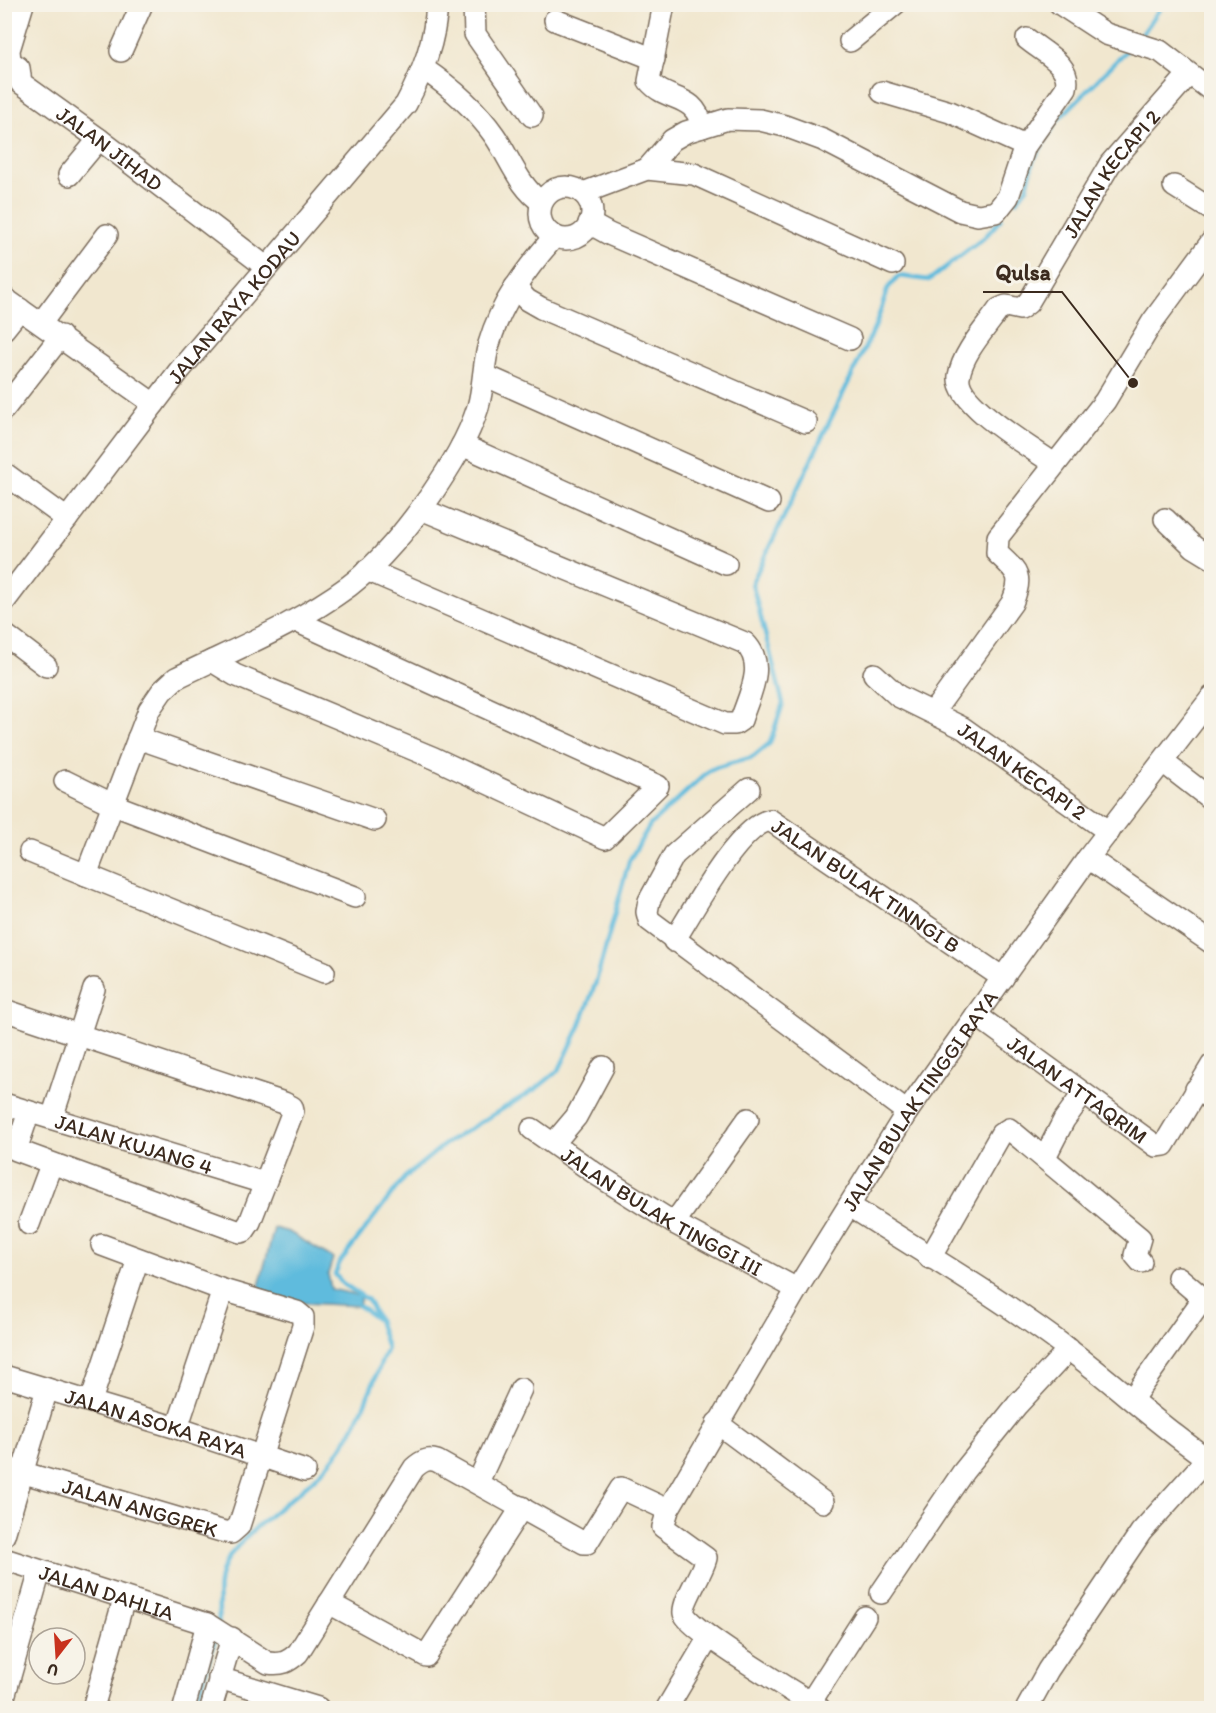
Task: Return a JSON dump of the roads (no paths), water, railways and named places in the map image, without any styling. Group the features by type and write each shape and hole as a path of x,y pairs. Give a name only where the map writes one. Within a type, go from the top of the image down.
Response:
{"street":[{"name":"JALAN JIHAD","path":"24,4 9,50 10,61 19,68 21,83 99,139 266,267"},
{"path":"121,51 142,4"},
{"name":"JALAN RAYA KODAU","path":"4,602 154,405 266,267 390,126 406,104 424,69 435,29 437,4"},
{"path":"474,4 475,34 532,116"},
{"path":"664,4 649,81 654,88 689,104 699,113 702,127"},
{"path":"850,41 895,4"},
{"path":"1060,4 1106,34 1160,51 1212,91"},
{"path":"555,18 654,59"},
{"path":"647,169 672,140 728,119 760,120 785,126 823,140 960,211 978,215 996,212 1008,197 1025,146 1066,88 1069,78 1065,69 1027,39"},
{"path":"424,69 471,105 512,162 547,196"},
{"name":"JALAN KECAPI 2","path":"934,711 1012,603 1020,583 1019,577 998,553 996,542 1054,464 984,414 965,396 960,386 959,376 966,358 999,309 1006,306 1014,310 1024,309 1110,164 1189,74"},
{"path":"882,92 951,112 1025,146"},
{"path":"69,175 99,139"},
{"path":"583,194 647,169 694,174 893,264"},
{"path":"1174,186 1212,210"},
{"path":"568,187 583,194 591,207 590,223 579,235 563,238 555,236 543,226 540,218 547,196 568,187"},
{"path":"590,223 609,234 850,339"},
{"path":"41,323 106,235"},
{"path":"86,875 149,710 162,692 176,678 296,621 349,586 367,570 421,509 462,445 478,407 489,344 515,287 525,270 555,236"},
{"path":"1054,464 1105,401 1153,321 1212,241"},
{"path":"515,287 526,300 541,308 806,422"},
{"path":"4,329 12,304 61,336 154,405"},
{"path":"4,409 61,336"},
{"path":"484,375 769,501"},
{"path":"462,445 726,564"},
{"path":"4,472 67,519"},
{"path":"367,570 725,724 735,724 741,720 756,677 756,660 745,643 421,509"},
{"path":"1165,519 1194,547 1212,558"},
{"path":"212,661 235,675 434,758 604,838 658,786 296,621"},
{"path":"4,634 46,666"},
{"name":"JALAN KECAPI 2","path":"874,674 898,696 934,711 963,728 1109,832"},
{"name":"JALAN BULAK TINGGI RAYA","path":"665,1517 796,1289 907,1112 1089,858 1209,706"},
{"path":"138,738 375,820"},
{"path":"1163,762 1212,800"},
{"path":"66,781 114,805 355,897"},
{"path":"749,789 674,855 649,901 646,912 649,920 674,941 794,1025 907,1112"},
{"name":"JALAN BULAK TINNGI B","path":"674,941 734,849 756,826 770,820 1003,978"},
{"path":"30,852 324,972"},
{"path":"1089,858 1212,943"},
{"path":"52,1118 94,989"},
{"path":"4,1010 292,1107 293,1111 250,1222 244,1231 240,1232 51,1165 10,1148 29,1112"},
{"name":"JALAN ATTAQRIM","path":"976,1015 1083,1094 1152,1143 1160,1146 1204,1094 1212,1065"},
{"path":"554,1143 576,1117 603,1067"},
{"path":"1045,1157 1064,1120 1083,1094"},
{"name":"JALAN KUJANG 4","path":"4,1104 264,1183"},
{"path":"674,1223 748,1119"},
{"name":"JALAN BULAK TINGGI III","path":"532,1129 596,1174 674,1223 796,1289"},
{"path":"930,1258 1001,1134 1012,1130 1140,1238 1135,1255 1141,1262"},
{"path":"29,1224 51,1165"},
{"path":"850,1206 930,1258 987,1291 1069,1349 1209,1461 1141,1532 1048,1670 1027,1708"},
{"path":"102,1245 223,1290 297,1312 303,1317 303,1326 261,1456"},
{"path":"91,1401 138,1259"},
{"path":"1132,1399 1207,1302 1178,1277"},
{"path":"177,1428 223,1290"},
{"path":"881,1593 963,1472 1017,1406 1069,1349"},
{"name":"JALAN ASOKA RAYA","path":"4,1376 177,1428 305,1471"},
{"path":"4,1535 13,1470 46,1389"},
{"path":"478,1482 521,1389"},
{"path":"717,1423 824,1502"},
{"name":"JALAN ANGGREK","path":"13,1470 231,1533 239,1526 261,1456"},
{"path":"522,1508 426,1656 329,1603 414,1468 430,1459 478,1482 585,1543 621,1488 665,1517 706,1558 684,1614 709,1637 815,1706 865,1617"},
{"name":"JALAN DAHLIA","path":"4,1559 218,1630 268,1663 288,1662 298,1653 329,1603"},
{"path":"4,1697 40,1571"},
{"path":"93,1708 124,1599"},
{"path":"211,1708 219,1678 218,1630"},
{"path":"184,1708 218,1630"},
{"path":"667,1708 709,1637"},
{"path":"219,1678 318,1708"}],"water":[{"path":"274,1228 289,1232 333,1258 328,1274 331,1289 361,1296 359,1306 287,1302 258,1290"}],"waterway":[{"path":"1139,39 1163,4"},
{"path":"1016,201 1027,188 1033,161 1057,121 1130,47"},
{"path":"378,1320 368,1300 342,1283 335,1274 340,1262 404,1178 445,1144 537,1088 559,1070 579,1028 596,982 629,861 650,825 711,769 753,757 770,743 783,703 752,583 875,327 888,288 899,276 929,280 985,237 1001,219"},
{"path":"218,1625 220,1577 230,1556 254,1529 326,1467 346,1440 362,1410 387,1348 378,1320 359,1306"},
{"path":"195,1708 216,1636"}],"place":[{"name":"Qulsa","path":"1133,383"}]}
